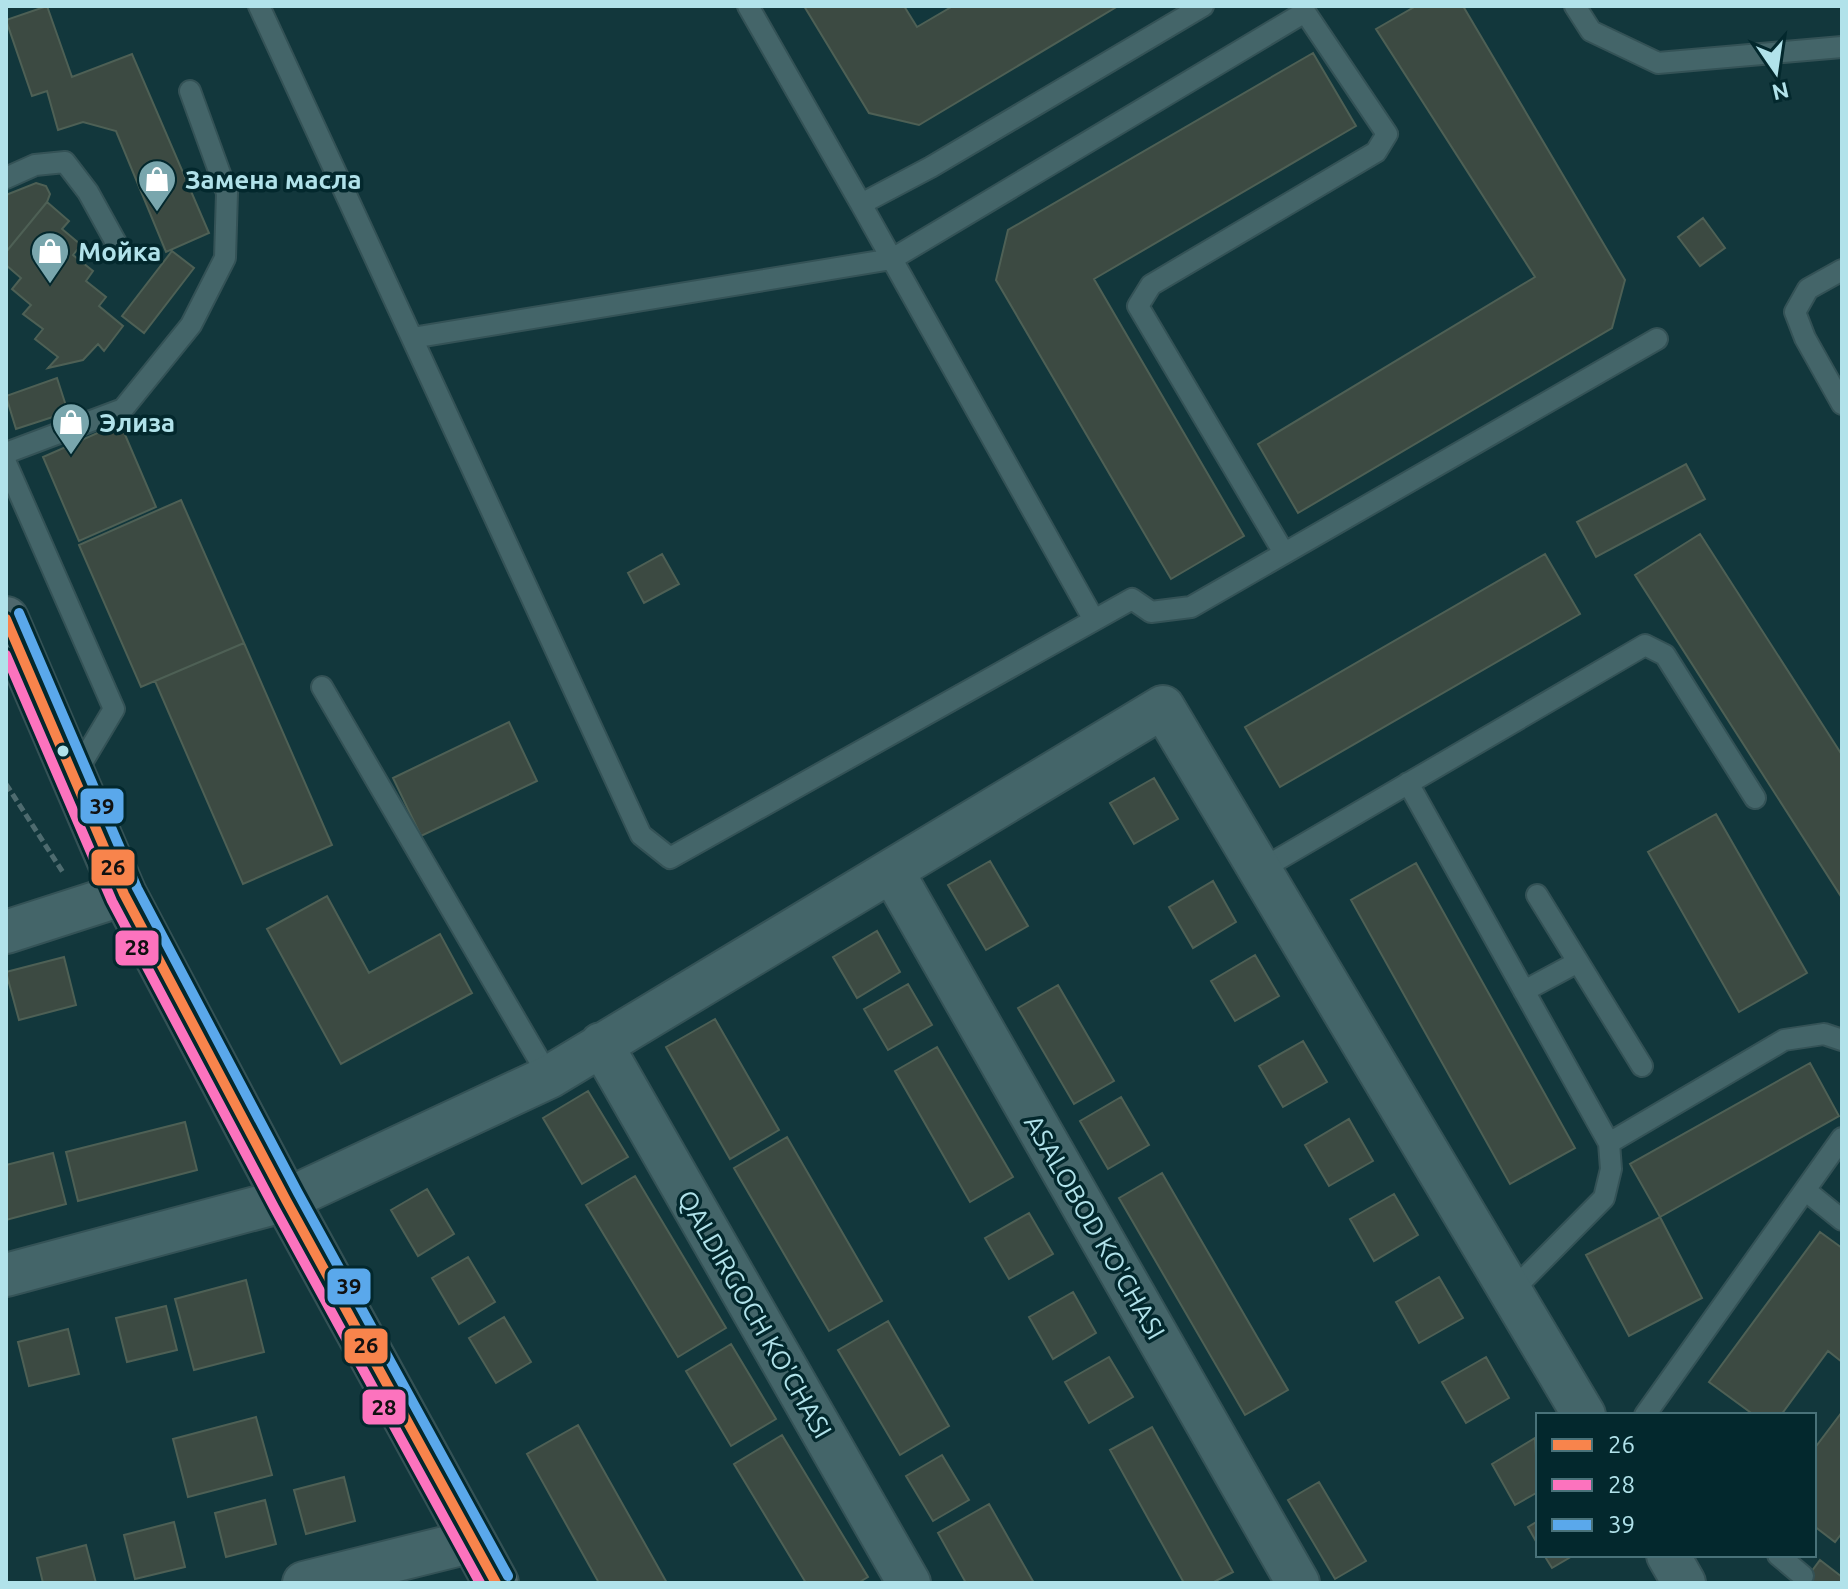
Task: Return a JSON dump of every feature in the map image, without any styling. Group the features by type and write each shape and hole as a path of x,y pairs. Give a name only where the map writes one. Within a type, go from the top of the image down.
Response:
{"main road":[{"path":"8,629 74,776 105,901 286,1200 496,1583"}],"street":[{"path":"6,1275 286,1200 549,1077 1163,707 1583,1413"},
{"name":"ASALOBOD KO'CHASI","path":"892,871 1298,1583"},
{"path":"6,932 105,901"},
{"name":"QALDIRGOCH KO'CHASI","path":"601,1044 909,1583"},
{"path":"304,1583 473,1541"},
{"path":"1669,1557 1684,1583"}],"lane":[{"path":"259,6 641,835 670,858 1132,599 1151,612 1191,607 1657,339"},
{"path":"748,6 1094,620"},
{"path":"861,204 931,167 1203,6"},
{"path":"1575,6 1591,31 1658,63 1842,47"},
{"path":"412,338 892,259 1303,9 1387,134 1376,152 1151,285 1138,306 1284,553"},
{"path":"6,453 123,409 191,325 225,258 227,193 190,91"},
{"path":"6,178 35,165 65,162 88,192 120,250"},
{"path":"1842,270 1808,289 1795,312 1805,338 1842,404"},
{"path":"6,463 114,709 74,776"},
{"path":"1260,870 1645,645 1665,655 1755,798"},
{"path":"322,687 549,1077"},
{"path":"1408,783 1609,1143 1611,1169 1604,1198 1511,1292"},
{"path":"1537,895 1642,1066"},
{"path":"1524,991 1578,962"},
{"path":"1609,1143 1784,1040 1824,1034 1842,1040"},
{"path":"1654,1411 1842,1138"},
{"path":"1805,1190 1842,1220"}],"path":[{"path":"6,784 105,901"}],"building":[{"path":"47,6 72,77 132,54 209,233 166,252 116,131 83,122 58,130 47,91 32,96 6,20"},
{"path":"804,6 904,6 917,27 953,6 1118,6 919,125 869,113"},
{"path":"1416,6 1463,6 1625,280 1612,328 1298,513 1258,444 1535,277 1376,29"},
{"path":"1313,53 1356,126 1094,279 1244,536 1171,579 996,280 1008,230"},
{"path":"36,183 46,186 50,194 47,202 6,252 6,195"},
{"path":"47,202 69,221 62,229 81,245 73,255 93,271 86,281 106,297 99,306 123,326 104,351 98,344 83,360 48,368 58,357 35,339 43,329 23,314 31,305 12,289 21,278 6,265 6,252"},
{"path":"1703,218 1725,248 1700,266 1678,237"},
{"path":"172,251 194,268 144,333 122,316"},
{"path":"57,378 68,412 16,429 6,396"},
{"path":"120,423 156,507 79,541 43,457"},
{"path":"1686,464 1705,499 1596,557 1577,522"},
{"path":"181,500 244,643 141,687 79,545"},
{"path":"1700,534 1842,755 1842,898 1635,575"},
{"path":"662,554 679,584 644,603 628,573"},
{"path":"1545,554 1580,614 1280,787 1245,727"},
{"path":"244,643 332,845 243,884 155,681"},
{"path":"509,722 537,781 421,836 393,778"},
{"path":"1154,778 1178,819 1134,844 1110,803"},
{"path":"1716,814 1807,973 1739,1012 1648,852"},
{"path":"990,861 1028,926 986,950 948,885"},
{"path":"1416,863 1575,1148 1510,1184 1351,900"},
{"path":"1213,881 1236,922 1193,948 1169,907"},
{"path":"327,896 369,973 440,934 472,993 341,1064 267,929"},
{"path":"877,931 900,972 857,998 833,957"},
{"path":"1255,955 1279,996 1235,1021 1211,981"},
{"path":"64,957 76,1005 19,1020 6,972"},
{"path":"908,984 932,1025 888,1050 864,1009"},
{"path":"1058,985 1114,1081 1074,1104 1018,1008"},
{"path":"715,1019 779,1130 730,1159 666,1047"},
{"path":"1303,1041 1327,1082 1283,1107 1259,1066"},
{"path":"937,1047 1013,1177 970,1202 895,1071"},
{"path":"1810,1063 1839,1116 1660,1217 1630,1164"},
{"path":"588,1091 628,1157 582,1184 543,1118"},
{"path":"1121,1097 1149,1145 1108,1169 1080,1121"},
{"path":"1349,1119 1373,1161 1329,1186 1305,1145"},
{"path":"185,1122 197,1170 78,1201 66,1152"},
{"path":"787,1137 882,1301 829,1331 734,1168"},
{"path":"53,1153 66,1204 6,1220 6,1165"},
{"path":"1162,1173 1288,1390 1245,1415 1119,1198"},
{"path":"635,1176 726,1328 678,1357 586,1205"},
{"path":"427,1189 454,1234 418,1256 391,1210"},
{"path":"1394,1194 1418,1235 1374,1261 1350,1219"},
{"path":"1029,1213 1053,1254 1009,1279 985,1238"},
{"path":"1660,1217 1702,1298 1629,1336 1586,1255"},
{"path":"1820,1232 1842,1248 1842,1362 1828,1351 1782,1413 1751,1413 1709,1382"},
{"path":"468,1257 495,1302 459,1324 432,1278"},
{"path":"1439,1277 1463,1318 1419,1343 1396,1302"},
{"path":"246,1280 264,1352 194,1370 175,1299"},
{"path":"1073,1292 1096,1333 1053,1359 1029,1317"},
{"path":"166,1306 177,1350 127,1362 116,1318"},
{"path":"504,1317 531,1362 496,1383 469,1338"},
{"path":"888,1321 949,1426 900,1455 838,1350"},
{"path":"68,1329 79,1374 29,1386 18,1342"},
{"path":"731,1344 776,1419 731,1446 686,1371"},
{"path":"1109,1357 1133,1397 1089,1423 1065,1382"},
{"path":"1486,1357 1509,1398 1466,1423 1442,1382"},
{"path":"1842,1412 1842,1533 1835,1542 1816,1528 1816,1446"},
{"path":"256,1417 272,1475 188,1497 173,1439"},
{"path":"578,1425 667,1583 599,1583 527,1454"},
{"path":"1152,1427 1233,1572 1212,1583 1184,1583 1110,1450"},
{"path":"782,1435 868,1577 858,1583 806,1583 734,1464"},
{"path":"1535,1438 1536,1493 1515,1505 1492,1464"},
{"path":"942,1455 969,1500 933,1521 906,1476"},
{"path":"344,1477 355,1521 306,1534 294,1490"},
{"path":"1319,1482 1366,1561 1335,1579 1288,1500"},
{"path":"265,1500 276,1544 226,1557 215,1513"},
{"path":"989,1504 1034,1583 966,1583 938,1533"},
{"path":"174,1522 185,1567 135,1579 124,1535"},
{"path":"1536,1522 1536,1541 1528,1527"},
{"path":"86,1545 96,1583 43,1583 37,1558"},
{"path":"1545,1557 1571,1557 1552,1568"},
{"path":"1820,1560 1842,1577 1842,1583 1803,1583"}],"transit line":[{"name":"39","path":"19,613 137,888 298,1193 508,1576"},
{"name":"26","path":"6,619 124,894 286,1200 496,1583"},
{"name":"28","path":"6,655 112,901 274,1207 480,1583"}],"place":[{"name":"Замена масла","path":"157,213"},
{"name":"Мойка","path":"50,285"},
{"name":"Элиза","path":"71,456"}]}
